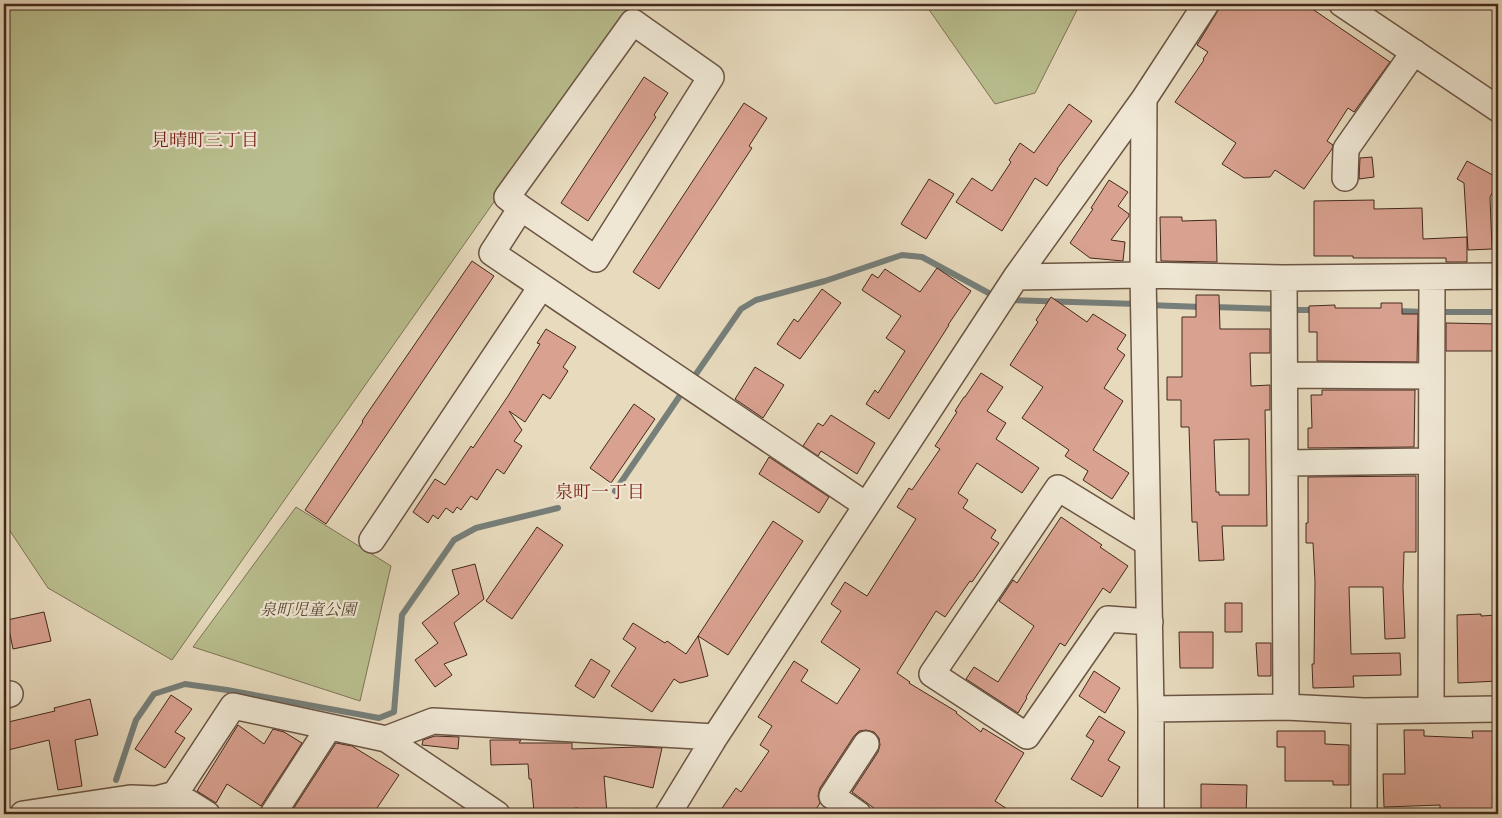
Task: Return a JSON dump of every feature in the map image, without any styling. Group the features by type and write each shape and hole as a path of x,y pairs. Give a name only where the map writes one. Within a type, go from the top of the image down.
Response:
{"street":[{"path":"668,814 715,737 1016,277 1144,99 1206,4"},
{"path":"1342,4 1498,109"},
{"path":"633,22 711,77 596,259 521,208 507,197 633,22"},
{"path":"1345,178 1346,149 1414,52"},
{"path":"1144,99 1143,276 1150,622 1151,814"},
{"path":"521,208 492,253 866,505"},
{"path":"1016,277 1284,278 1498,276"},
{"path":"1431,710 1432,277"},
{"path":"1284,278 1286,707"},
{"path":"372,540 541,286"},
{"path":"1285,375 1431,376"},
{"path":"1285,463 1432,461"},
{"path":"1148,543 1058,488 932,674 1027,736 1108,619 1150,622"},
{"path":"23,814 130,798 156,799 175,794 233,706 386,739 496,814"},
{"path":"1151,709 1286,707 1364,710 1498,709"},
{"path":"1364,710 1364,814"},
{"path":"386,739 432,720 715,737"},
{"path":"272,814 329,727"},
{"path":"858,814 832,796 866,744"},
{"path":"175,794 207,814"}],"green space":[{"path":"4,4 633,4 172,660 48,588 4,522"},
{"path":"925,4 1080,4 1035,93 995,104"},
{"name":"泉町児童公園","path":"296,507 391,566 360,701 193,647"}],"building":[{"path":"1222,4 1305,4 1390,62 1354,112 1348,108 1327,141 1333,145 1332,149 1304,189 1275,170 1270,177 1244,178 1222,164 1236,143 1175,102 1208,52 1197,45"},
{"path":"644,77 668,93 654,115 656,117 588,221 561,203"},
{"path":"744,103 767,118 749,146 752,148 659,289 633,272"},
{"path":"1069,104 1092,121 1047,186 1035,178 1002,231 956,202 972,178 992,191 1011,162 1009,160 1020,143 1034,153"},
{"path":"1372,157 1374,177 1359,179 1360,158"},
{"path":"1467,161 1498,178 1498,182 1490,197 1492,249 1468,250 1464,183 1457,179"},
{"path":"929,179 954,194 926,239 901,224"},
{"path":"1109,180 1128,192 1118,206 1129,216 1111,240 1125,242 1123,261 1090,258 1070,243 1093,209 1091,208"},
{"path":"1374,200 1374,209 1422,208 1423,239 1467,237 1467,262 1446,262 1446,258 1314,256 1314,201"},
{"path":"1160,217 1182,217 1182,221 1216,220 1217,262 1161,261"},
{"path":"472,261 494,276 326,524 305,510 362,421"},
{"path":"937,268 971,291 889,419 866,404 875,390 878,393 905,351 886,338 901,316 862,290 872,274 878,278 885,269 920,292"},
{"path":"822,289 841,303 800,359 777,344 794,319 798,322"},
{"path":"1196,295 1219,295 1220,329 1270,329 1270,353 1250,353 1251,386 1270,385 1270,410 1265,410 1267,526 1222,526 1224,560 1199,561 1197,522 1192,522 1189,427 1181,427 1181,400 1167,400 1167,377 1182,377 1182,317 1196,317","holes":["1249,439 1249,495 1219,495 1219,492 1216,492 1214,440"]},
{"path":"1051,297 1087,322 1093,314 1126,335 1117,349 1125,355 1104,388 1123,401 1093,450 1129,473 1112,499 1083,480 1088,471 1065,456 1069,450 1022,418 1043,387 1010,365 1038,322 1036,320"},
{"path":"1381,303 1402,303 1402,314 1418,314 1417,362 1317,361 1317,332 1309,332 1309,306 1335,305 1335,308 1381,308"},
{"path":"1446,323 1498,324 1498,351 1446,351"},
{"path":"546,329 576,347 563,367 568,371 550,399 543,394 525,422 509,411 522,430 514,441 522,446 504,474 497,469 477,500 471,496 461,510 457,507 453,513 446,508 438,519 433,515 428,523 413,512 435,479 445,485 471,446 473,448 540,344 537,343"},
{"path":"755,367 784,385 763,418 735,399"},
{"path":"981,373 1003,387 987,411 1006,423 996,439 1039,468 1022,493 977,463 958,493 968,500 963,508 996,530 991,538 999,543 945,617 936,611 897,673 909,683 957,712 981,732 983,728 1024,753 995,801 1015,814 882,814 852,792 878,752 880,745 879,738 874,732 866,730 859,731 854,736 820,788 818,796 820,803 813,814 718,814 736,788 741,792 769,751 760,745 772,726 758,717 794,661 808,670 801,681 837,704 860,669 821,642 841,611 831,604 845,582 867,596 916,519 897,507 909,488 912,490 940,449 935,446 957,412 955,411"},
{"path":"1322,390 1415,390 1414,447 1308,448 1308,428 1312,428 1311,395 1322,395"},
{"path":"634,404 655,419 611,483 590,468"},
{"path":"831,415 875,443 857,474 821,451 818,456 803,446 818,423 823,426"},
{"path":"769,457 829,497 819,513 759,474"},
{"path":"1416,476 1416,552 1404,552 1405,638 1385,639 1383,587 1349,587 1351,654 1400,653 1401,675 1353,676 1354,687 1313,688 1315,581 1313,543 1306,543 1308,477"},
{"path":"1061,517 1102,545 1100,547 1128,566 1110,593 1103,588 1065,646 1060,643 1018,713 966,679 974,667 998,682 1034,626 999,601 1013,580 1017,583"},
{"path":"773,521 803,541 728,655 698,636"},
{"path":"537,527 563,545 512,619 486,601"},
{"path":"475,564 484,599 454,623 467,655 444,664 452,675 435,687 415,660 438,643 422,623 459,594 452,570"},
{"path":"1225,603 1242,603 1242,632 1225,632"},
{"path":"44,612 51,641 13,649 7,620"},
{"path":"1481,614 1481,616 1498,615 1498,681 1458,683 1457,615"},
{"path":"633,623 665,643 667,641 686,654 698,636 708,676 680,683 674,679 652,712 611,686 636,648 623,639"},
{"path":"1179,632 1213,632 1213,668 1180,668"},
{"path":"1256,643 1271,643 1271,676 1258,676"},
{"path":"591,659 610,671 594,698 575,686"},
{"path":"1094,671 1120,688 1105,713 1079,696"},
{"path":"171,695 192,709 175,732 185,738 165,768 135,749"},
{"path":"90,699 98,735 75,740 82,786 58,790 49,740 4,751 4,723 55,711 54,708"},
{"path":"1099,716 1125,732 1108,760 1120,767 1102,797 1071,779 1094,741 1086,736"},
{"path":"238,725 264,744 273,729 284,732 302,743 261,806 227,784 216,803 197,791"},
{"path":"1404,730 1424,730 1424,736 1473,738 1472,731 1498,731 1496,811 1440,811 1440,805 1384,807 1383,774 1405,774"},
{"path":"1277,731 1325,731 1325,744 1349,745 1349,785 1333,785 1333,781 1285,781 1285,747 1277,747"},
{"path":"435,736 459,737 458,749 422,745 423,740"},
{"path":"490,740 521,740 519,743 572,743 572,749 662,748 653,788 604,776 607,814 578,814 578,808 534,812 528,764 491,765"},
{"path":"336,743 352,746 399,775 373,814 290,814"},
{"path":"1201,784 1247,785 1246,814 1201,814"}],"waterway":[{"path":"696,374 741,309 756,300 825,281 902,255 922,257 996,297"},
{"path":"1008,300 1137,304"},
{"path":"1147,305 1202,307"},
{"path":"1212,307 1280,309"},
{"path":"1290,310 1317,310"},
{"path":"1395,311 1427,312"},
{"path":"1437,312 1498,312"},
{"path":"615,491 679,397"},
{"path":"116,780 136,720 154,694 185,684 379,718 394,712 402,615 454,540 476,528 558,508"}],"district":[{"name":"見晴町三丁目","path":"205,140"},
{"name":"泉町一丁目","path":"600,492"}]}
